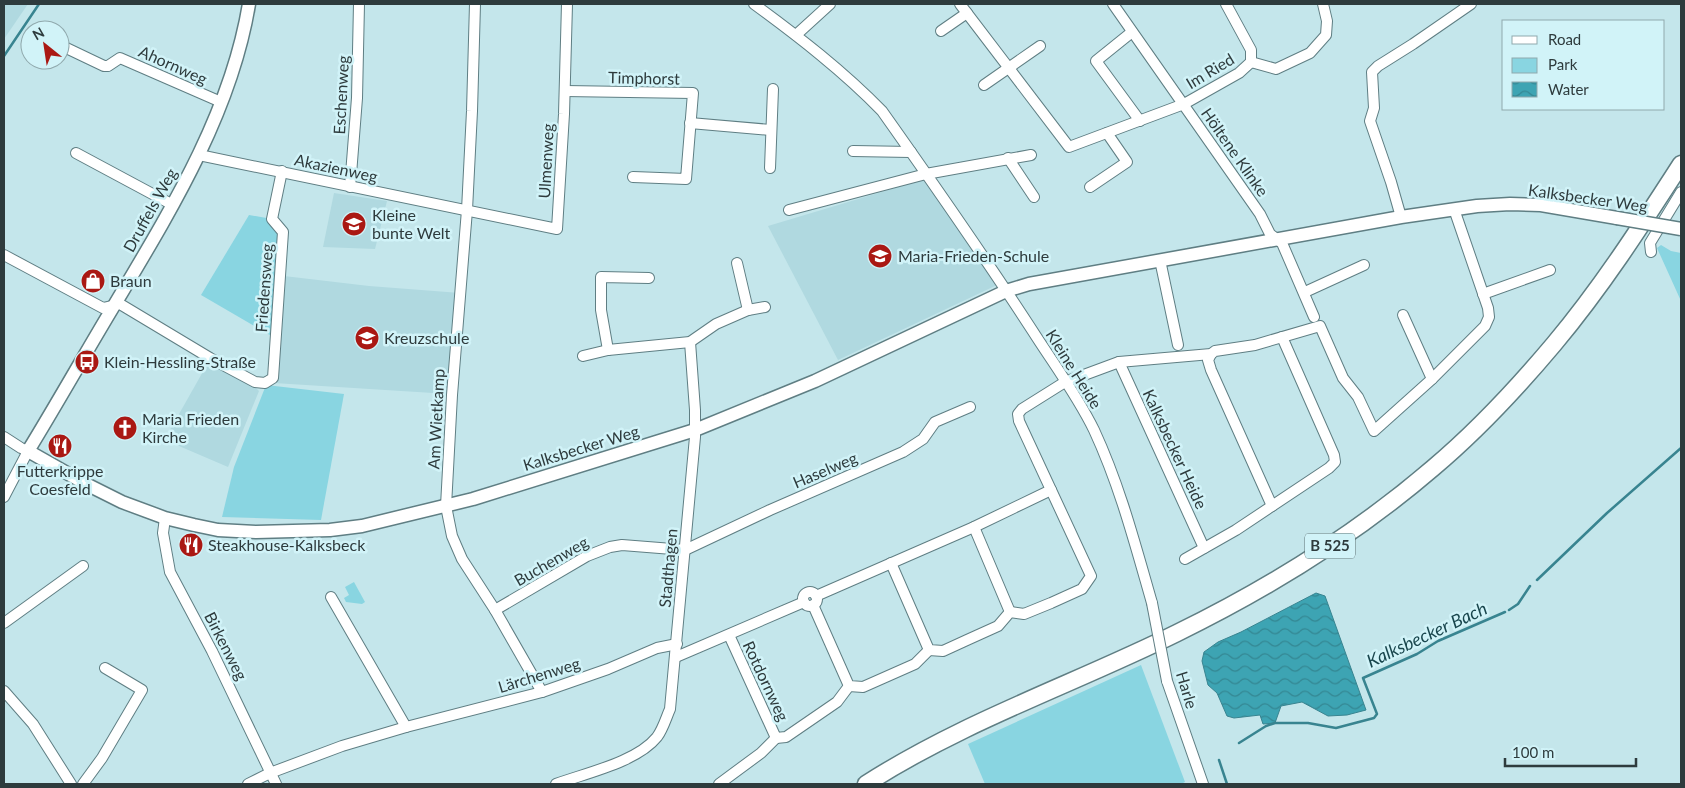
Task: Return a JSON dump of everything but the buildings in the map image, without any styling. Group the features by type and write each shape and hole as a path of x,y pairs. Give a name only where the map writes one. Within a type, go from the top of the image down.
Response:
{"main road":[{"name":"B 525","path":"866,784 941,741 1176,633 1268,585 1346,535 1394,500 1434,468 1475,430 1555,343 1591,298 1681,164"}],"street":[{"name":"Druffels Weg","path":"4,497 28,451 165,221 199,155 221,102 237,56 249,4"},
{"name":"Eschenweg","path":"350,187 357,98 359,4"},
{"name":"Am Wietkamp","path":"475,4 467,210 452,395 446,506 452,536 462,560 495,610 542,692"},
{"name":"Ulmenweg","path":"467,210 557,229 565,91 567,4"},
{"name":"Kleine Heide","path":"754,4 796,35 860,88 882,111 1006,291 1093,429 1112,472 1152,603"},
{"path":"796,35 830,4"},
{"path":"960,4 1009,69"},
{"name":"Höltene Klinke","path":"1113,4 1260,214 1270,234 1282,243 1314,317"},
{"name":"Im Ried","path":"1009,69 1068,147 1184,104 1239,73 1250,62 1251,50 1226,4"},
{"name":"Im Ried","path":"1250,62 1276,69 1310,52 1326,35 1327,20 1323,4"},
{"path":"1401,217 1370,121 1374,108 1372,72 1378,66 1471,4"},
{"path":"941,31 967,13"},
{"path":"1132,32 1096,61 1140,120"},
{"path":"984,85 1040,46"},
{"name":"Ahornweg","path":"70,51 104,66 108,66 120,58 221,102"},
{"path":"770,168 773,89"},
{"name":"Timphorst","path":"565,91 693,94 686,179 633,177"},
{"path":"690,123 771,130"},
{"path":"1090,187 1127,162 1107,133"},
{"path":"852,150 911,152"},
{"path":"76,152 172,205"},
{"name":"Akazienweg","path":"199,155 467,210"},
{"path":"789,210 926,174 1031,155"},
{"path":"1008,158 1034,197"},
{"name":"Friedensweg","path":"113,307 120,304 210,358 255,382 264,383 273,378 283,232 272,219 282,171"},
{"path":"1652,252 1650,242 1681,192"},
{"name":"Kalksbecker Weg","path":"4,437 88,485 122,502 165,518 218,530 297,532 330,530 362,526 446,506 695,430 815,380 1006,291 1029,284 1401,217 1454,209 1510,204 1541,205 1681,229"},
{"path":"1010,612 1024,614 1051,603 1082,588 1091,576 1018,414 1022,408 1065,382 1119,362 1211,354 1215,351 1255,345 1320,326 1343,378 1358,396 1374,431 1432,379 1485,326 1489,317 1488,308 1454,209"},
{"path":"4,255 104,308 113,307"},
{"path":"1160,260 1178,345"},
{"path":"736,264 748,310"},
{"path":"1304,292 1364,265"},
{"path":"1483,294 1550,270"},
{"path":"608,350 601,310 601,277 649,278"},
{"path":"584,356 608,350 690,342 716,324 748,310 766,307"},
{"path":"1403,315 1432,379"},
{"path":"1185,559 1272,506 1335,462 1334,455 1282,337"},
{"name":"Stadthagen","path":"556,784 630,758 646,748 658,736 670,709 695,430 690,342"},
{"path":"1211,354 1208,360 1211,370 1272,506"},
{"name":"Kalksbecker Heide","path":"1119,362 1204,548"},
{"name":"Haselweg","path":"685,550 770,510 903,452 923,439 935,422 970,407"},
{"name":"Rotdornweg","path":"676,657 811,601 1051,490"},
{"name":"Birkenweg","path":"165,518 163,533 170,572 212,651 276,784"},
{"path":"974,527 1010,612"},
{"name":"Buchenweg","path":"495,610 587,556 605,548 622,545 685,550"},
{"path":"891,563 929,650"},
{"path":"4,623 83,566"},
{"path":"331,598 406,727"},
{"path":"811,601 848,686 862,687 915,664 929,650 944,651 998,626 1010,612"},
{"name":"Harle","path":"1152,603 1167,681 1202,784"},
{"name":"Rotdornweg","path":"729,635 776,738 786,737 837,702 848,686"},
{"name":"Lärchenweg","path":"248,784 270,773 342,746 406,727 542,692 608,669 656,648 677,644"},
{"path":"83,784 102,758 142,690 106,668"},
{"path":"4,692 33,724 71,784"},
{"path":"719,784 761,753 776,738"}],"shaded area":[{"path":"4,4 28,4 4,39"},
{"name":"Maria-Frieden-Schule","path":"925,179 997,285 838,360 768,226"},
{"name":"Kleine bunte Welt","path":"334,193 387,201 375,249 323,247"},
{"name":"Kreuzschule","path":"284,276 369,286 460,293 449,394 274,383"},
{"path":"209,361 254,386 259,391 228,467 179,446 166,437"}],"green space":[{"path":"249,215 272,219 282,232 275,338 201,295"},
{"path":"1661,245 1671,251 1681,253 1681,301 1657,248"},
{"path":"266,385 344,394 321,520 222,517 234,467"},
{"path":"354,582 365,602 362,604 346,602 344,598 349,595 345,587"},
{"path":"1141,665 1185,782 1181,784 985,784 968,744"}],"water":[{"path":"1316,593 1325,596 1366,710 1347,715 1328,716 1302,702 1281,706 1275,723 1263,724 1260,715 1234,718 1227,716 1217,693 1208,685 1202,661 1204,652 1218,642"}],"waterway":[{"path":"4,56 39,4"},
{"name":"Kalksbecker Bach","path":"1537,580 1607,513 1681,448"},
{"name":"Kalksbecker Bach","path":"1509,610 1518,604 1530,586"},
{"name":"Kalksbecker Bach","path":"1239,743 1266,726 1275,723 1308,723 1336,728 1374,718 1377,714 1363,678 1417,654 1438,641 1505,612"},
{"name":"Kalksbecker Bach","path":"1219,760 1227,784"}],"place":[{"name":"Kleine bunte Welt","path":"354,224"},
{"name":"Maria-Frieden-Schule","path":"880,256"},
{"name":"Braun","path":"93,281"},
{"name":"Kreuzschule","path":"367,338"},
{"name":"Klein-Hessling-Straße","path":"87,362"},
{"name":"Maria Frieden Kirche","path":"125,428"},
{"name":"Futterkrippe Coesfeld","path":"60,446"},
{"name":"Steakhouse-Kalksbeck","path":"191,545"}]}
